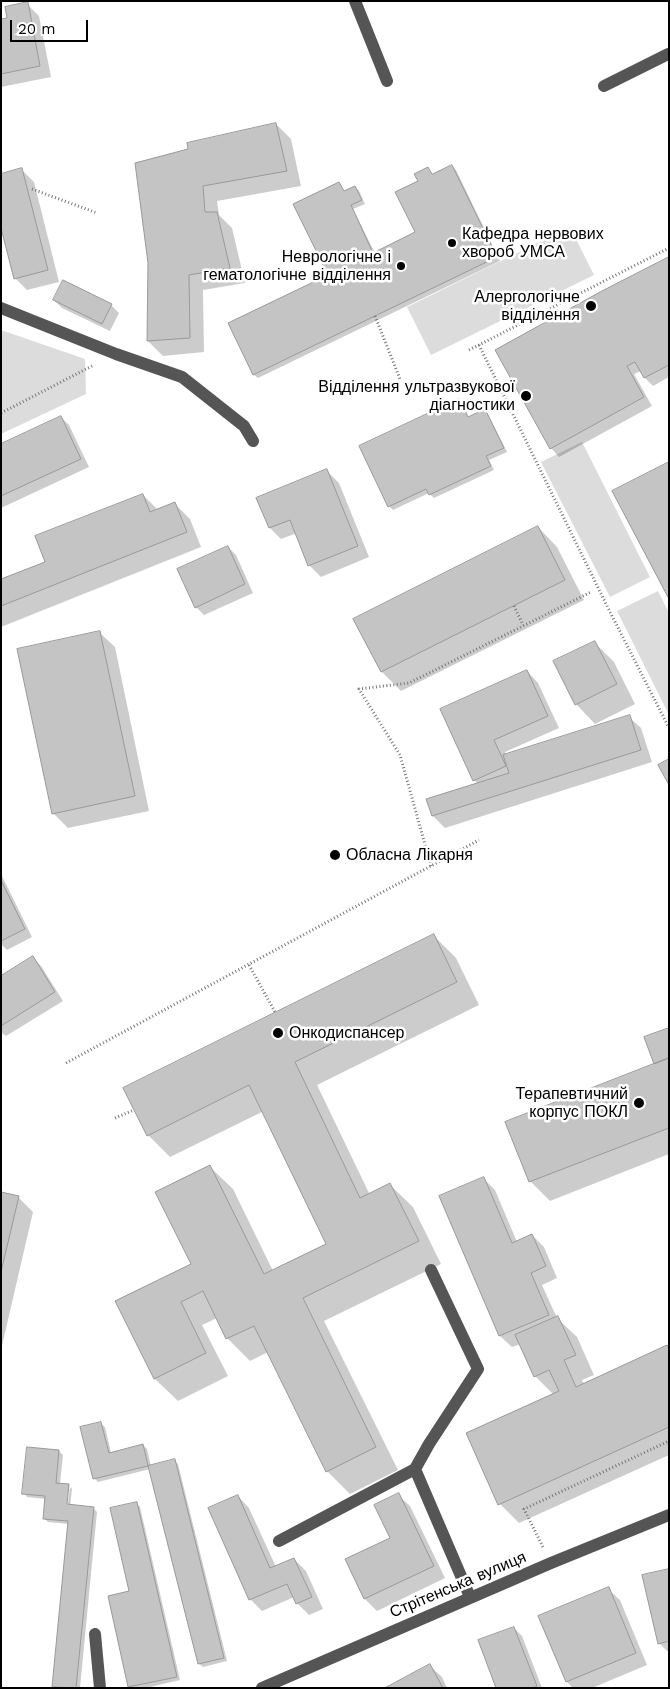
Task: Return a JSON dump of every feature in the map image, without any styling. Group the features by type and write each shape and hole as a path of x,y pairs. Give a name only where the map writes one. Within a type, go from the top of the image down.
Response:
{"street":[{"path":"356,1 387,82"},
{"path":"604,86 669,54"},
{"path":"1,308 116,354 182,377 244,426 253,441"},
{"path":"279,1541 415,1469 428,1444 478,1369 431,1270"},
{"path":"415,1469 470,1597"},
{"name":"Стрітенська вулиця","path":"262,1688 550,1562 669,1515"},
{"path":"95,1634 100,1688"}],"path":[{"path":"32,189 97,213"},
{"path":"469,350 669,248"},
{"path":"375,316 400,379"},
{"path":"478,345 668,726"},
{"path":"1,413 116,354"},
{"path":"430,866 400,755 359,689 409,683 591,592"},
{"path":"514,606 523,625"},
{"path":"66,1063 479,840"},
{"path":"249,965 275,1012"},
{"path":"115,1118 134,1110"},
{"path":"550,1562 524,1509 669,1441"}],"shaded area":[{"path":"570,227 594,275 431,355 407,307"},
{"path":"1,330 85,359 86,394 1,434"},
{"path":"582,442 650,577 610,597 541,462"},
{"path":"658,591 669,613 669,715 617,611"}],"building":[{"path":"28,2 40,66 1,74 1,19 7,18 5,7"},
{"path":"276,123 287,171 203,186 205,212 217,212 230,268 189,275 190,338 147,341 148,263 135,163 188,149 187,143"},
{"name":"Неврологічне і гематологічне відділення","path":"452,165 497,257 253,375 228,323 328,275 293,204 339,182 344,191 355,186 362,200 351,205 373,253 415,232 395,192 418,181 414,174 428,167 432,174"},
{"path":"22,168 48,270 14,279 1,228 1,174"},
{"path":"669,257 669,365 644,378 635,362 627,366 644,397 550,449 495,350 600,292"},
{"path":"63,280 112,304 102,324 53,300"},
{"path":"459,399 468,417 485,409 504,448 486,456 491,466 429,495 426,489 388,507 359,446"},
{"path":"61,416 81,459 1,496 1,444"},
{"path":"669,462 669,599 612,491"},
{"path":"327,469 358,546 308,566 290,520 269,528 256,498"},
{"path":"143,494 150,512 175,502 187,532 1,606 1,579 45,562 35,536"},
{"path":"538,526 565,580 381,672 353,619"},
{"path":"228,546 245,584 195,608 177,569"},
{"path":"100,631 135,796 52,814 17,649"},
{"path":"595,641 617,684 575,705 553,661"},
{"path":"527,670 548,716 494,740 506,766 473,781 440,709"},
{"path":"630,715 641,750 432,816 426,799 509,773 503,755"},
{"path":"669,759 669,785 658,765"},
{"path":"1,880 25,929 1,941"},
{"path":"434,934 457,982 295,1062 360,1198 390,1183 419,1241 303,1298 376,1447 326,1472 254,1326 226,1339 203,1291 181,1302 206,1353 154,1379 115,1301 191,1264 155,1192 210,1165 264,1274 326,1244 249,1085 147,1136 123,1088"},
{"path":"33,956 55,992 1,1026 1,976"},
{"path":"669,1028 669,1058 654,1064 644,1037"},
{"path":"669,1058 669,1128 529,1182 505,1122"},
{"path":"484,1177 512,1243 532,1234 546,1266 531,1273 549,1315 499,1336 439,1196"},
{"path":"1,1192 19,1196 1,1272"},
{"path":"558,1316 576,1355 564,1360 576,1387 667,1345 669,1348 669,1427 498,1505 466,1433 559,1391 549,1370 534,1377 515,1335"},
{"path":"101,1422 109,1453 143,1444 148,1466 93,1479 80,1427"},
{"path":"27,1447 59,1450 56,1483 69,1484 67,1504 94,1507 76,1688 52,1687 68,1521 43,1519 45,1496 22,1494"},
{"path":"175,1459 224,1658 198,1664 148,1466"},
{"path":"399,1493 434,1566 364,1599 345,1559 390,1538 374,1505"},
{"path":"238,1495 270,1568 294,1558 312,1597 296,1604 287,1584 249,1600 208,1508"},
{"path":"137,1502 177,1677 128,1687 108,1596 129,1591 110,1508"},
{"path":"669,1569 669,1641 658,1644 642,1575"},
{"path":"609,1587 636,1653 566,1682 538,1616"},
{"path":"514,1627 537,1686 533,1688 496,1688 478,1640"},
{"path":"430,1664 443,1688 385,1688"}],"place":[{"name":"Кафедра нервових хвороб УМСА","path":"452,243"},
{"name":"Неврологічне і гематологічне відділення","path":"401,266"},
{"name":"Алергологічне відділення","path":"591,306"},
{"name":"Відділення ультразвукової діагностики","path":"526,396"},
{"name":"Обласна Лікарня","path":"335,855"},
{"name":"Онкодиспансер","path":"278,1033"},
{"name":"Терапевтичний корпус ПОКЛ","path":"639,1103"}]}
